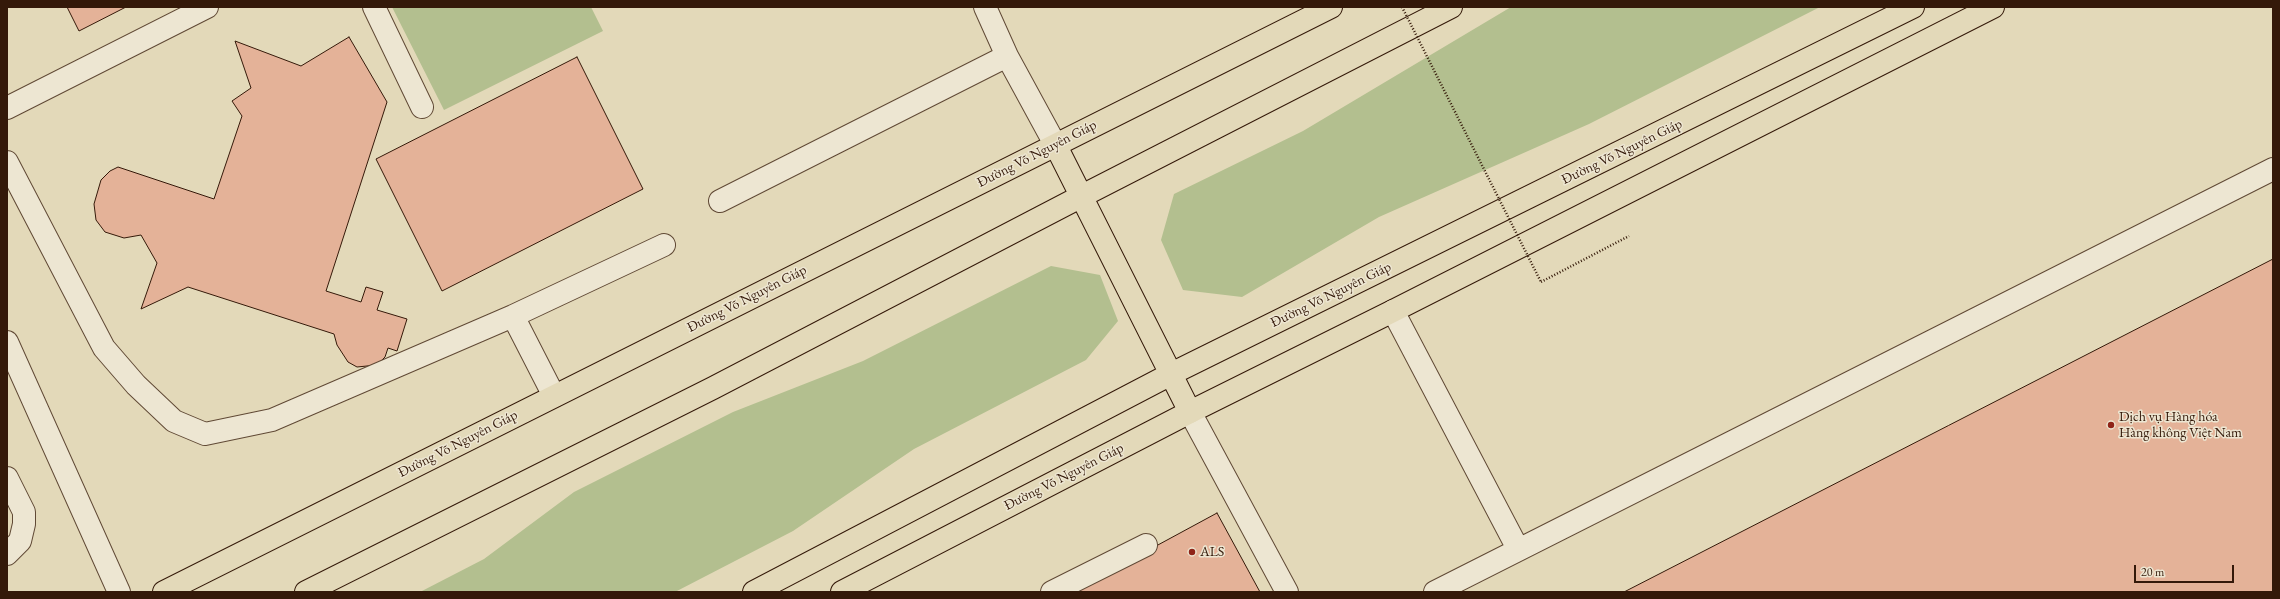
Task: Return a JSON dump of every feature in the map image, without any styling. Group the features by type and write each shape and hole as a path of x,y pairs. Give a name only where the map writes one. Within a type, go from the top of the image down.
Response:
{"main road":[{"name":"Đường Võ Nguyên Giáp","path":"164,592 1331,7"},
{"path":"306,592 713,388 1080,197 1451,7"},
{"name":"Đường Võ Nguyên Giáp","path":"754,592 1171,374 1913,7"},
{"name":"Đường Võ Nguyên Giáp","path":"842,592 1190,412 1393,312 1993,7"},
{"path":"1056,146 1080,197 1190,412"}],"street":[{"path":"7,108 207,7"},
{"path":"374,7 422,107"},
{"path":"985,7 1007,56 1056,146"},
{"path":"720,201 1007,56"},
{"path":"7,162 104,348 136,385 174,421 205,434 272,420 513,316 664,245"},
{"path":"1435,592 2273,169"},
{"path":"1393,312 1518,549"},
{"path":"513,316 554,396"},
{"path":"7,342 119,592"},
{"path":"1190,412 1287,592"},
{"path":"7,478 24,512 24,524 20,541 7,554"},
{"path":"1052,592 1146,545"}],"path":[{"path":"1402,7 1541,282 1629,236"}],"green space":[{"path":"392,7 591,7 603,31 444,110"},
{"path":"1511,7 1820,7 1589,124 1379,217 1242,297 1183,290 1161,240 1174,194 1303,131"},
{"path":"1051,266 1100,275 1118,321 1086,360 914,449 793,531 675,592 420,592 484,559 574,492 733,412 863,361"}],"building":[{"path":"67,7 126,7 79,31"},
{"path":"349,37 387,102 326,291 361,302 366,287 383,292 377,310 407,319 397,351 388,348 385,357 377,365 357,367 348,362 337,345 334,334 188,287 141,309 157,263 141,235 124,238 105,232 96,220 94,204 101,180 110,171 118,167 214,199 242,116 232,101 251,88 235,41 301,66"},
{"path":"577,57 643,189 442,291 376,159"},
{"name":"Dịch vụ Hàng hóa Hàng không Việt Nam","path":"2273,259 2273,592 1624,592"},
{"name":"ALS","path":"1217,513 1260,592 1071,592"}],"place":[{"name":"Dịch vụ Hàng hóa Hàng không Việt Nam","path":"2111,425"},
{"name":"ALS","path":"1192,552"}]}
